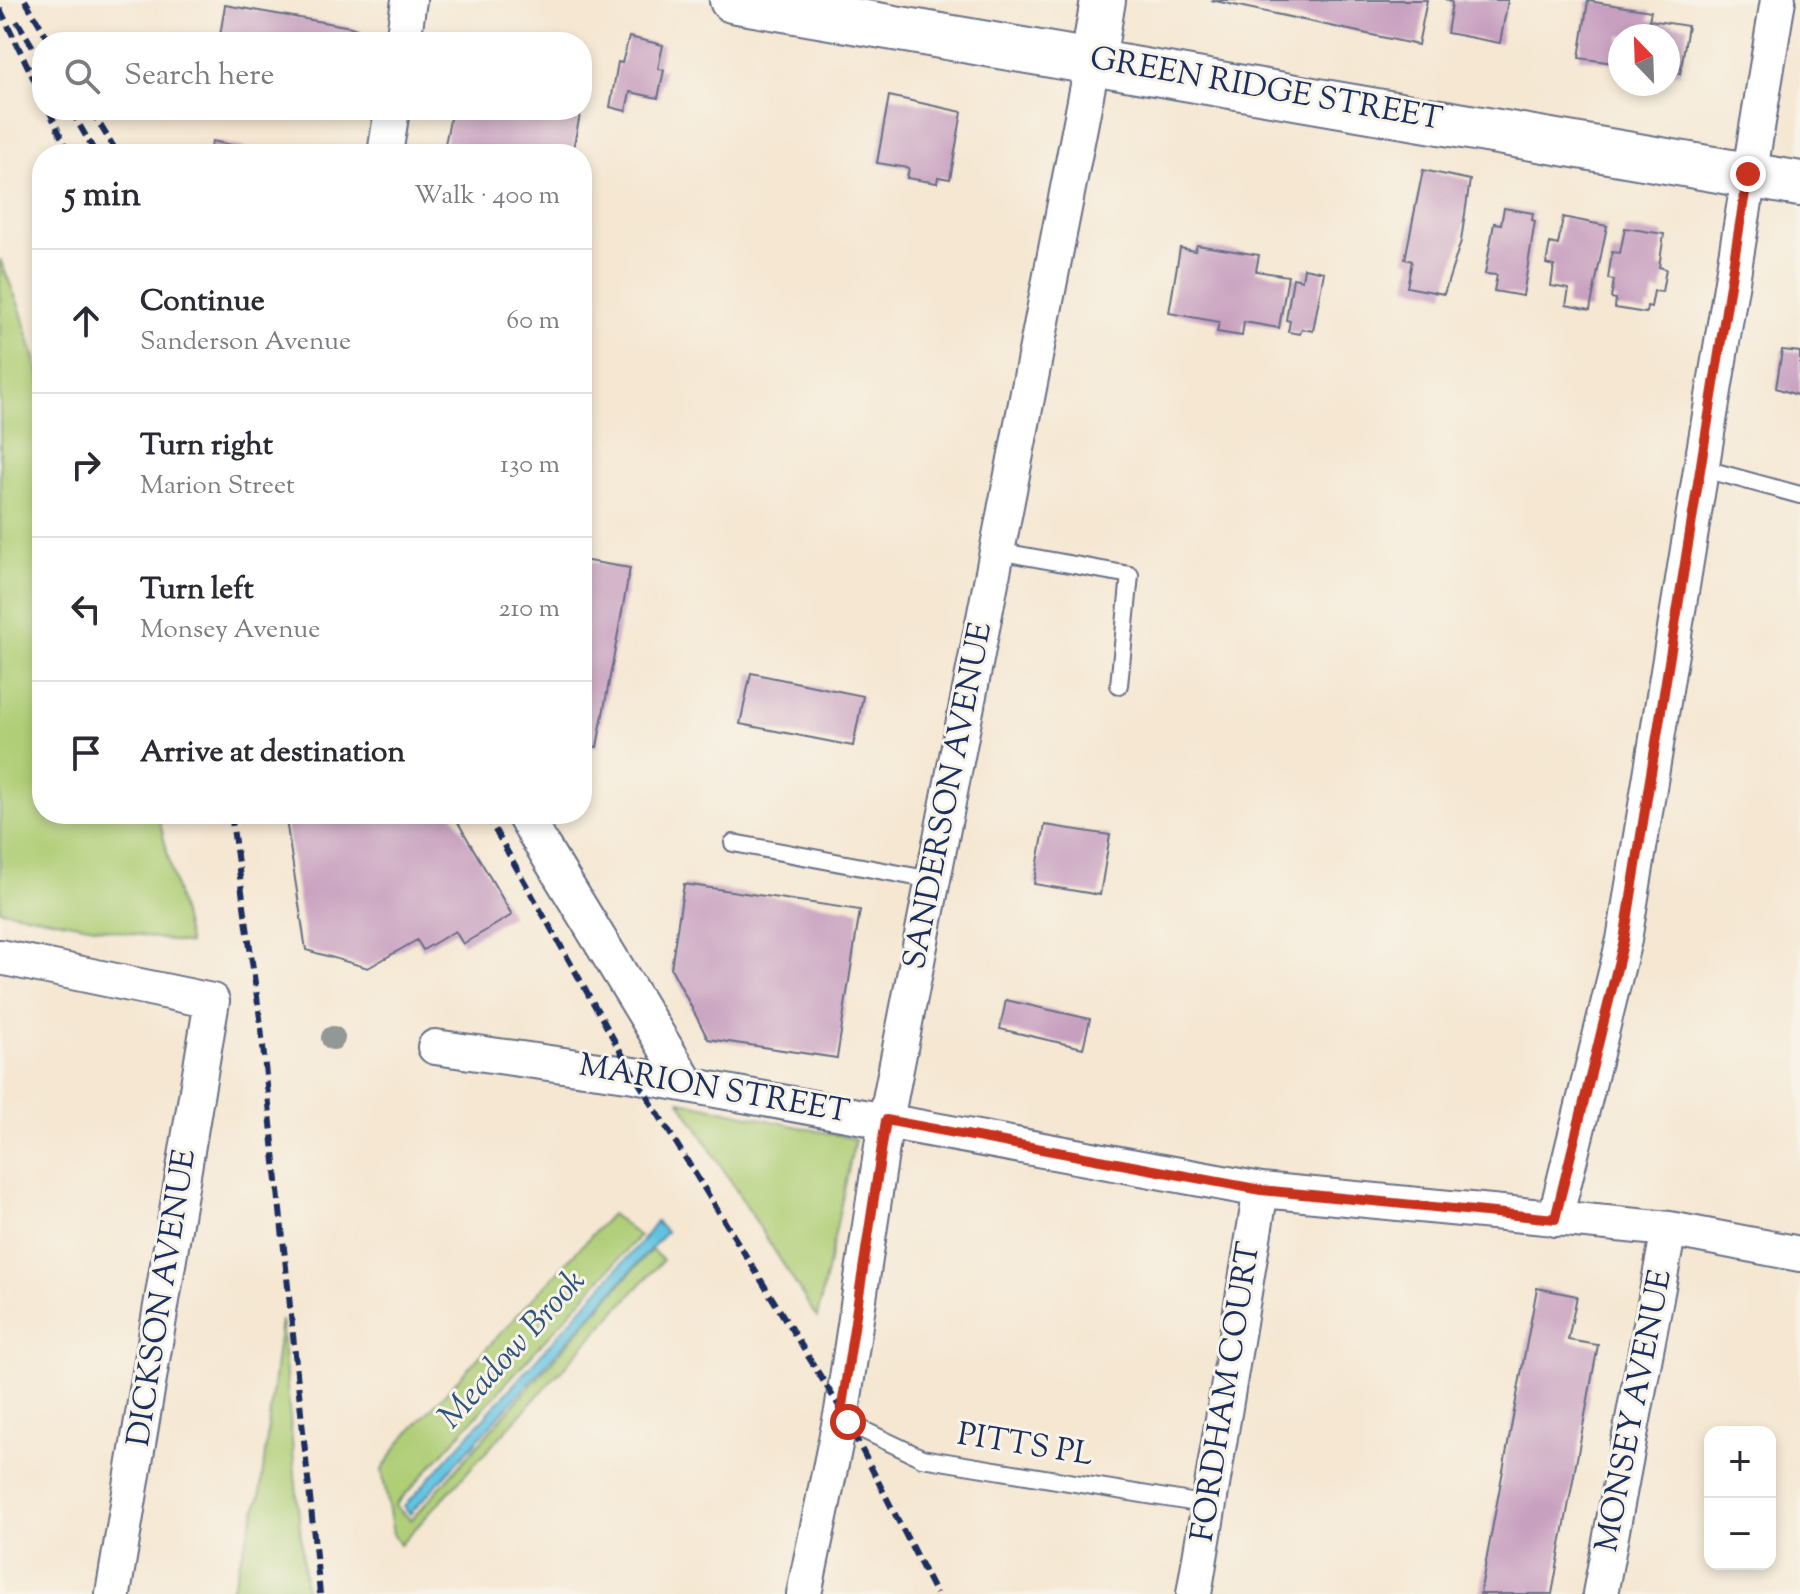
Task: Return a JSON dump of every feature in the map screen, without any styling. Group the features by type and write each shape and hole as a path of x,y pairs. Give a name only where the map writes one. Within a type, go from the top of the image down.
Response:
{"main road":[{"name":"GREEN RIDGE STREET","path":"732,0 1800,184"},
{"name":"SANDERSON AVENUE","path":"1093,60 1103,0"}],"street":[{"path":"404,32 409,0"},
{"path":"1555,1219 1624,940 1778,0"},
{"name":"SANDERSON AVENUE","path":"804,1594 840,1419 886,1120 1093,60"},
{"path":"387,144 390,120"},
{"path":"529,824 688,1085"},
{"name":"DICKSON AVENUE","path":"0,957 212,1001 113,1594"},
{"name":"MARION STREET","path":"435,1047 688,1085 1261,1190 1669,1229 1800,1254"},
{"name":"FORDHAM COURT","path":"1194,1594 1261,1190"},
{"name":"MONSEY AVENUE","path":"1600,1594 1669,1229"}],"lane":[{"path":"1701,468 1800,495"},
{"path":"997,551 1130,575 1119,685"},
{"path":"733,843 932,880"},
{"name":"PITTS PL","path":"840,1419 922,1458 1209,1505"}],"green space":[{"path":"0,259 20,308 32,349 32,824 160,824 189,944 0,910"},
{"path":"680,1101 855,1139 817,1318"},
{"path":"611,1214 639,1236 395,1506 411,1520 651,1250 663,1260 400,1545 393,1534 382,1470 401,1441"},
{"path":"281,1320 306,1594 230,1594 260,1495"}],"water":[{"path":"656,1222 666,1232 410,1514 404,1507"}],"building":[{"path":"1211,0 1427,0 1418,45"},
{"path":"1447,0 1508,0 1500,43 1447,33 1452,3"},
{"path":"1588,1 1651,11 1649,20 1675,24 1608,24 1608,62 1579,58"},
{"path":"225,5 361,31 361,32 221,32"},
{"path":"1680,25 1688,26 1680,74"},
{"path":"629,37 663,45 658,69 664,70 658,98 630,92 626,111 610,107 618,62 622,63"},
{"path":"889,96 962,112 950,179 938,177 937,183 907,178 909,168 877,163"},
{"path":"450,120 579,120 574,144 445,144"},
{"path":"1423,170 1470,180 1461,241 1444,294 1407,287 1412,261 1405,259"},
{"path":"1504,208 1533,213 1532,220 1535,221 1523,296 1494,291 1497,275 1485,274 1494,223 1501,224"},
{"path":"1563,217 1607,226 1590,310 1566,305 1569,289 1551,286 1554,266 1546,264 1550,243 1558,245"},
{"path":"1625,228 1664,234 1659,267 1666,269 1662,292 1654,291 1651,307 1647,306 1646,313 1615,308 1616,299 1611,298 1614,280 1608,279 1612,252 1620,253"},
{"path":"1197,245 1259,255 1256,271 1288,276 1279,328 1244,322 1242,336 1217,332 1219,322 1169,313 1180,248 1195,251"},
{"path":"1304,268 1324,272 1313,331 1302,329 1300,334 1288,332 1290,321 1286,320 1293,278 1302,280"},
{"path":"1782,350 1800,352 1800,396 1776,388"},
{"path":"592,562 630,568 597,747 592,746"},
{"path":"751,673 863,696 853,746 740,724"},
{"path":"287,824 459,824 512,915 463,944 455,931 423,950 417,940 368,968 306,950"},
{"path":"1045,825 1110,835 1100,895 1034,884"},
{"path":"684,884 860,910 837,1058 708,1039 671,968"},
{"path":"1006,1000 1090,1019 1083,1048 1000,1029"},
{"path":"1537,1288 1577,1296 1568,1340 1598,1345 1552,1594 1480,1594"}],"railway":[{"path":"25,0 44,32"},
{"path":"0,9 32,75"},
{"path":"17,21 32,46"},
{"path":"54,120 64,144"},
{"path":"77,120 90,144"},
{"path":"97,120 112,144"},
{"path":"232,824 260,1018 320,1594"},
{"path":"492,824 634,1075 842,1411 936,1594"}],"route":[{"path":"848,1422 840,1419 886,1120 1261,1190 1555,1219 1624,940 1748,174"}],"water label":[{"name":"Meadow Brook","path":"513,1350"}]}
